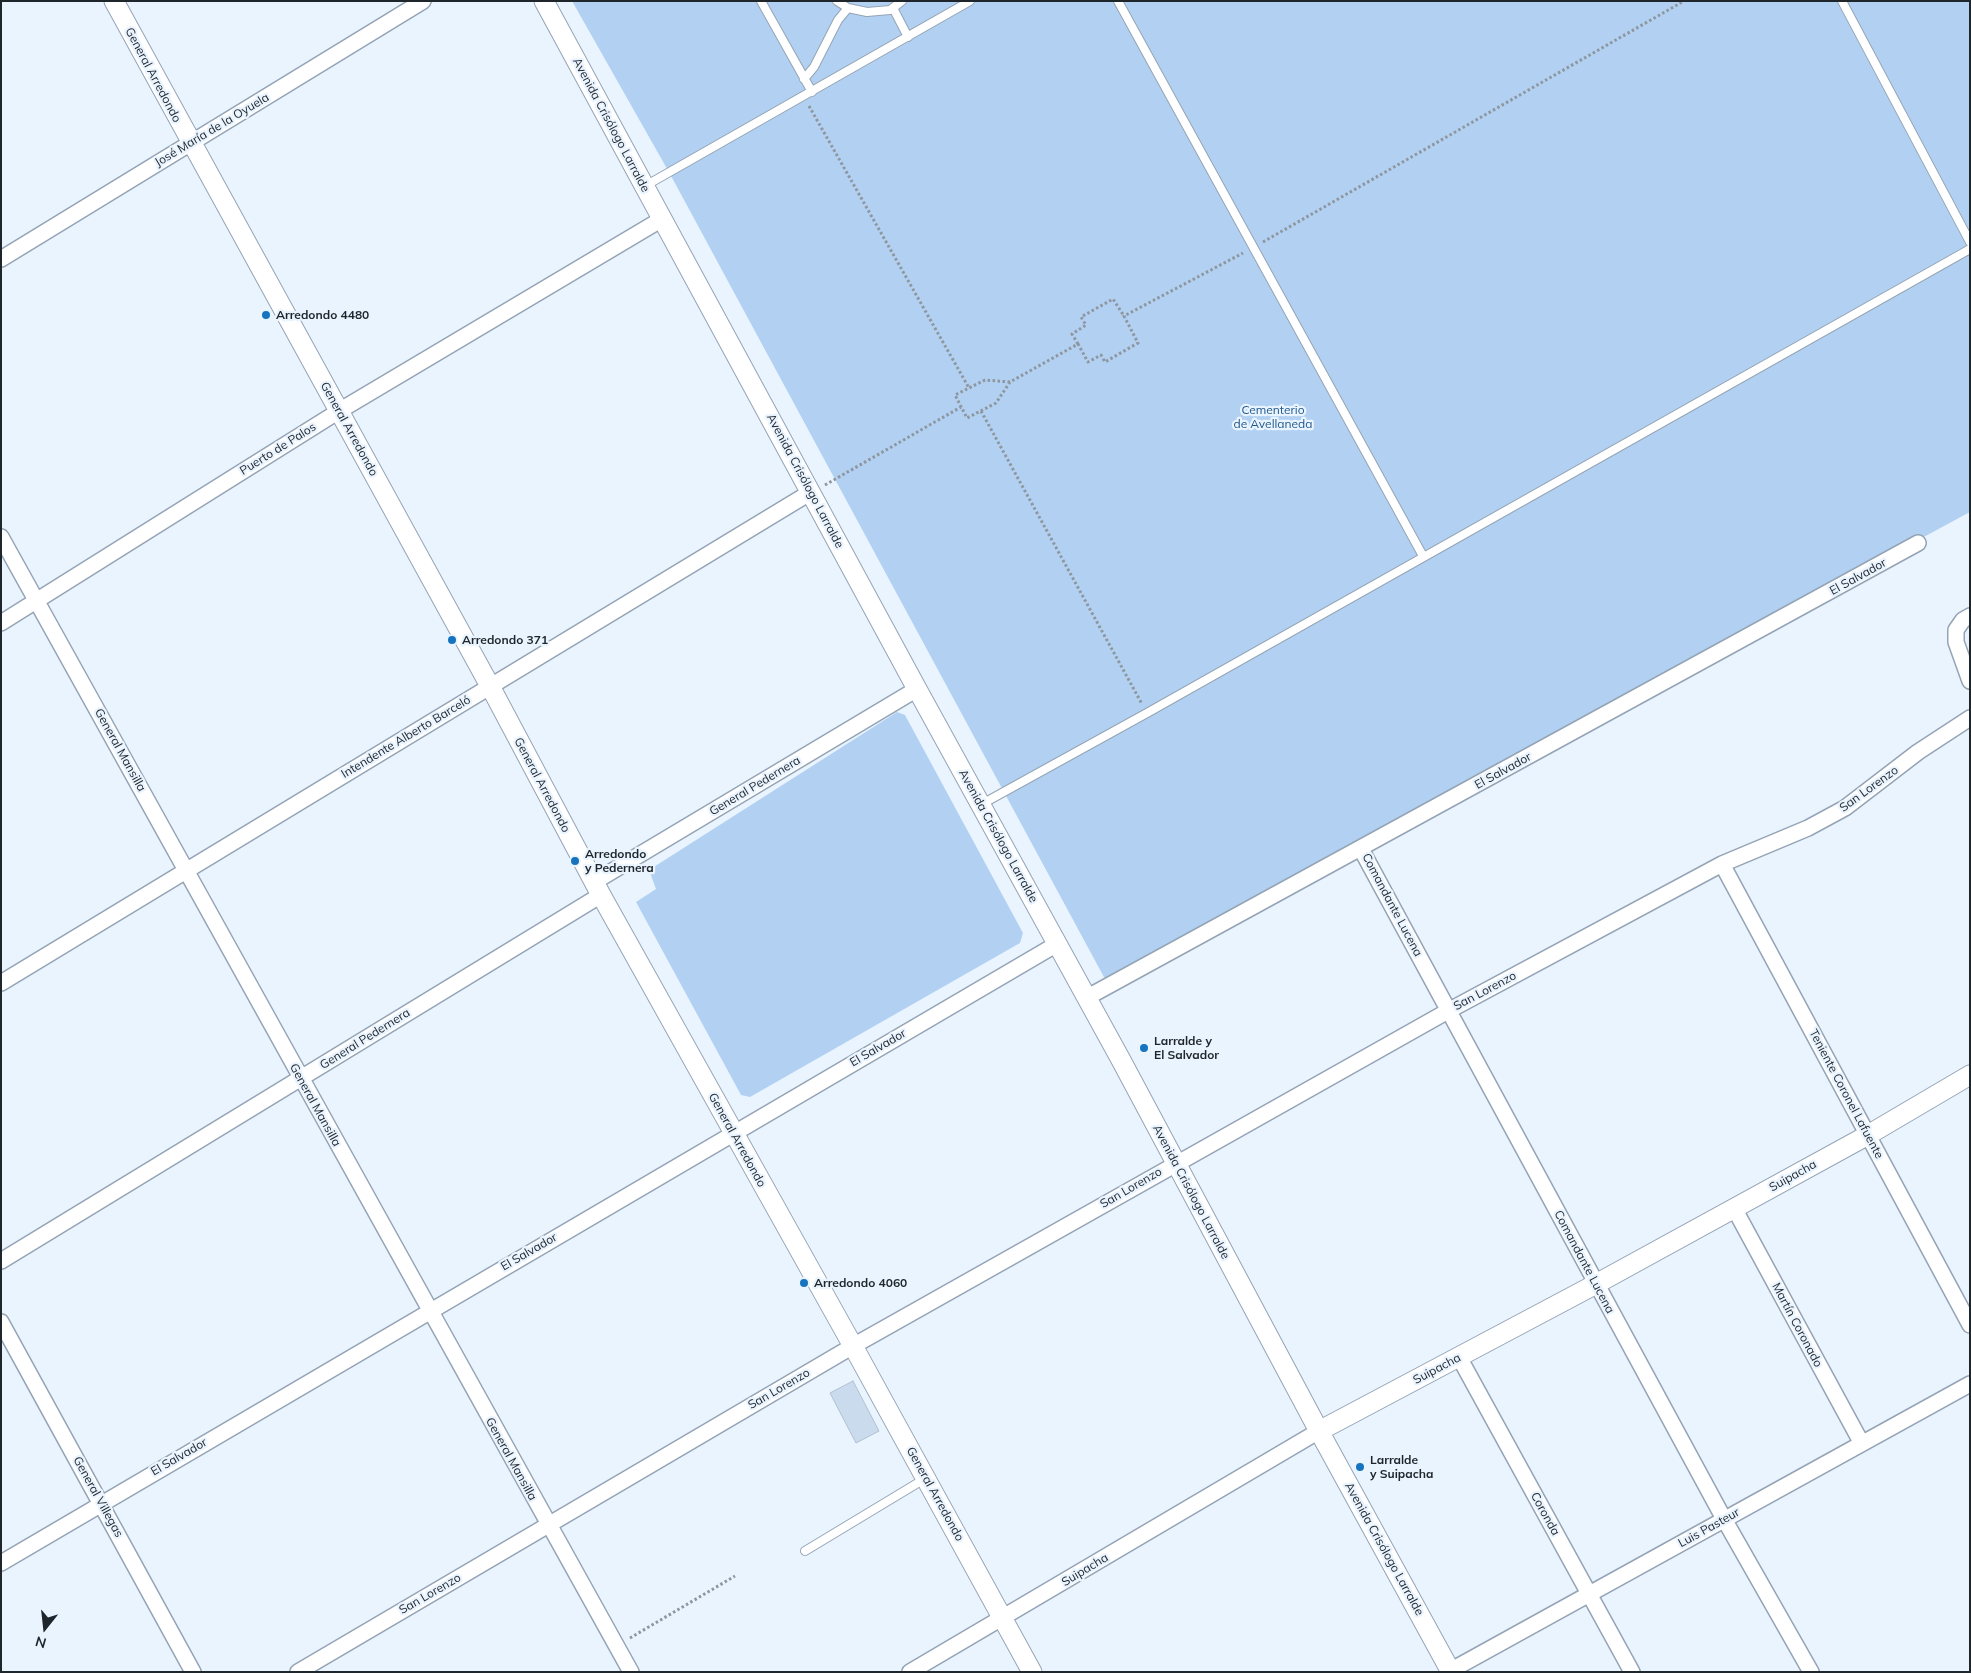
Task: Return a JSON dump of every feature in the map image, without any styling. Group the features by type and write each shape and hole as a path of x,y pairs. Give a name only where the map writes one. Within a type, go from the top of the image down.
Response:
{"street":[{"name":"General Arredondo","path":"114,1 190,143 490,686 597,888 853,1346 1032,1672"},
{"name":"José María de la Oyuela","path":"1,259 423,1"},
{"name":"Avenida Crisólogo Larralde","path":"544,1 916,689 982,804 1319,1432 1450,1671"},
{"name":"Puerto de Palos","path":"1,623 339,410 662,219"},
{"name":"Intendente Alberto Barceló","path":"1,983 811,492"},
{"name":"General Mansilla","path":"1,537 188,870 300,1079 631,1672"},
{"name":"El Salvador","path":"1086,998 1918,543"},
{"path":"1970,616 1963,620 1956,630 1956,642 1970,681"},
{"name":"General Pedernera","path":"1,1261 300,1079 597,888 916,689"},
{"name":"San Lorenzo","path":"298,1672 853,1346 1448,1011 1722,864 1808,828 1845,808 1918,752 1970,718"},
{"name":"Comandante Lucena","path":"1361,849 1724,1519 1811,1672"},
{"name":"Teniente Coronel Lafuente","path":"1722,864 1970,1325"},
{"name":"El Salvador","path":"1,1563 429,1310 1056,944"},
{"name":"Suipacha","path":"910,1672 1319,1432 1596,1284 1868,1135 1970,1075"},
{"name":"Martín Coronado","path":"1734,1208 1861,1442"},
{"name":"General Villegas","path":"1,1322 194,1672"},
{"name":"Coronda","path":"1459,1357 1632,1672"},
{"name":"Luis Pasteur","path":"1450,1671 1861,1442 1970,1384"}],"lane":[{"path":"761,1 812,92"},
{"path":"837,1 848,8 872,12 893,8 902,1"},
{"path":"645,186 670,174 970,1"},
{"path":"1118,1 1252,248 1423,556"},
{"path":"1842,1 1970,242"},
{"path":"804,79 814,67 838,20 848,8"},
{"path":"893,8 908,37"},
{"path":"982,804 1970,249"},
{"path":"805,1551 926,1478"}],"path":[{"path":"1124,316 1252,248 1684,1"},
{"path":"804,97 969,388"},
{"path":"1113,299 1138,343 1105,362 1101,355 1088,362 1078,344 1072,334 1086,325 1081,317 1113,299"},
{"path":"1010,382 985,380 955,395 967,418 996,403 1010,382 1078,344"},
{"path":"811,492 961,406"},
{"path":"981,411 1147,713"},
{"path":"616,1646 735,1576"}],"green space":[{"name":"Cementerio de Avellaneda","path":"572,1 1970,1 1970,512 1105,979 670,174"},
{"path":"897,712 905,715 1023,933 1020,943 750,1097 741,1095 636,902 656,889 649,870"}],"building":[{"path":"853,1381 879,1431 856,1443 830,1393"}],"place":[{"name":"Arredondo 4480","path":"266,315"},
{"name":"Arredondo 371","path":"452,640"},
{"name":"Arredondo y Pedernera","path":"575,861"},
{"name":"Larralde y El Salvador","path":"1144,1048"},
{"name":"Arredondo 4060","path":"804,1283"},
{"name":"Larralde y Suipacha","path":"1360,1467"}]}
